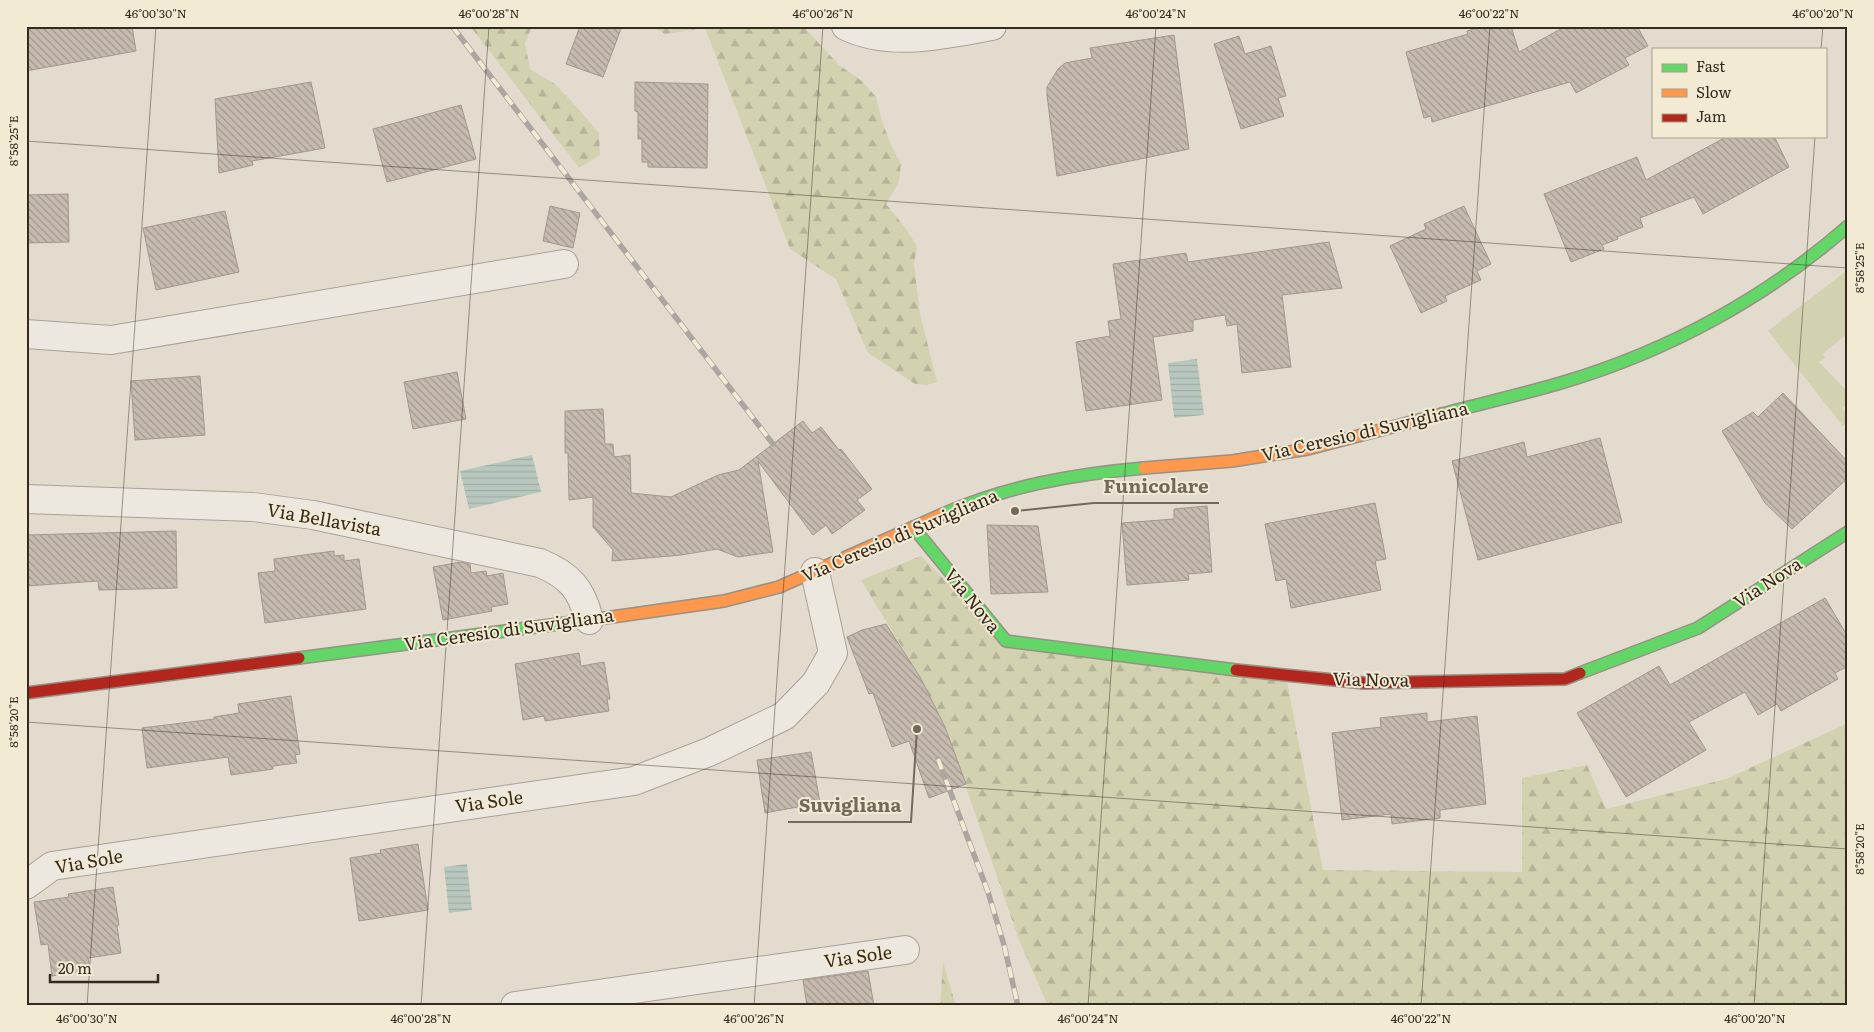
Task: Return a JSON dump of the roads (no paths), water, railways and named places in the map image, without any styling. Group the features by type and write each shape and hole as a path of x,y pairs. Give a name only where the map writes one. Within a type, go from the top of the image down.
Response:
{"main road":[{"name":"Via Ceresio di Suvigliana","path":"26,693 589,620 724,601 780,587 967,503 1013,489 1048,480 1090,473 1232,461 1298,450 1564,382 1622,362 1665,344 1732,310 1789,274 1848,226"},
{"name":"Via Nova","path":"913,527 1006,641 1277,675 1364,682 1565,679 1698,628 1848,532"}],"street":[{"path":"846,26 876,37 900,38 925,37 992,26"},
{"path":"26,334 111,340 564,264"},
{"name":"Via Bellavista","path":"26,499 253,507 313,515 540,563 566,577 578,589 586,604 589,620"},
{"name":"Via Sole","path":"26,885 52,866 634,781 709,752 784,716 816,683 833,652 815,572"},
{"name":"Via Sole","path":"515,1006 905,950"}],"railway":[{"path":"452,26 773,444"},
{"path":"938,759 988,892 1004,945 1018,1006"}],"place":[{"name":"Funicolare","path":"1015,511"},
{"name":"Suvigliana","path":"917,729"}]}
